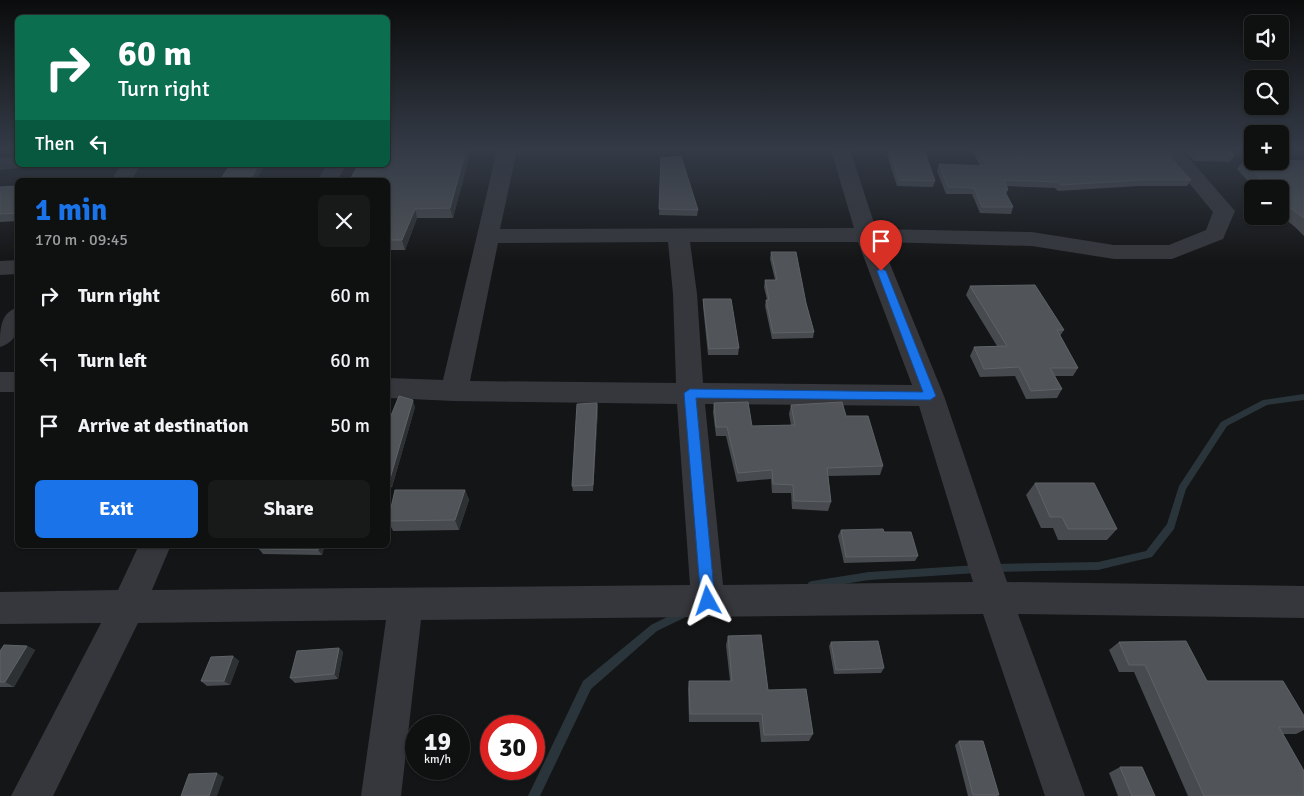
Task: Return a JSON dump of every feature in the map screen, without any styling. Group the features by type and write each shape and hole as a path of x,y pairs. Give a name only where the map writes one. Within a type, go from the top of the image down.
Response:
{"street":[{"path":"454,391 499,187"},
{"path":"852,187 867,235 930,396 995,598 1065,796"},
{"path":"489,236 867,235 1032,239 1114,252 1172,252 1215,234 1224,211 1203,187"},
{"path":"678,236 685,294 690,393 708,601"},
{"path":"0,268 15,267"},
{"path":"0,338 15,319"},
{"path":"0,382 15,382"},
{"path":"390,388 454,391 930,396"},
{"path":"31,796 128,607 154,548"},
{"path":"0,608 995,598 1300,609"},
{"path":"381,796 406,603"}],"building":[{"path":"0,187 15,187 15,213 0,214"},
{"path":"390,187 456,187 450,208 415,209 402,240 390,240"},
{"path":"660,187 691,187 698,210 659,209"},
{"path":"952,187 1007,187 1008,190 1004,190 1013,207 982,207 974,188"},
{"path":"1289,187 1304,187 1304,218 1289,207"},
{"path":"771,252 796,252 814,332 773,333 766,300 769,300 765,280 777,280"},
{"path":"1035,285 1064,330 1057,330 1078,368 1050,368 1062,389 1031,391 1019,367 984,369 974,347 1007,346 970,286"},
{"path":"703,299 731,299 739,348 709,349"},
{"path":"399,396 413,400 390,479 390,418"},
{"path":"748,402 752,426 795,425 791,405 842,402 846,416 868,416 883,466 827,468 831,502 794,501 793,485 773,484 772,470 738,473 727,427 716,427 714,403"},
{"path":"597,403 593,485 572,486 577,404"},
{"path":"1035,483 1094,483 1117,529 1068,529 1062,517 1050,517"},
{"path":"395,490 465,490 455,520 390,521"},
{"path":"883,529 884,532 911,532 918,556 846,557 841,530"},
{"path":"259,548 319,548 318,550"},
{"path":"761,635 768,690 806,689 813,734 764,735 762,714 690,714 689,681 732,681 728,636"},
{"path":"878,641 884,668 836,670 831,642"},
{"path":"1186,641 1207,681 1283,681 1304,716 1304,727 1279,727 1304,771 1304,796 1204,796 1145,665 1129,665 1119,642"},
{"path":"4,645 27,646 5,682 0,682 0,651"},
{"path":"339,648 334,674 290,678 297,651"},
{"path":"233,656 224,681 201,681 211,657"},
{"path":"959,741 983,741 999,795 973,795"},
{"path":"1120,767 1142,767 1155,796 1132,796"},
{"path":"217,773 209,796 181,796 189,774"}],"waterway":[{"path":"994,568 1098,566 1149,554 1171,526 1182,488 1224,424 1266,402 1304,397"},
{"path":"812,585 869,576 977,569"},
{"path":"534,796 587,685 654,628 685,613"}],"route":[{"path":"708,601 690,393 930,396 881,271"}]}
